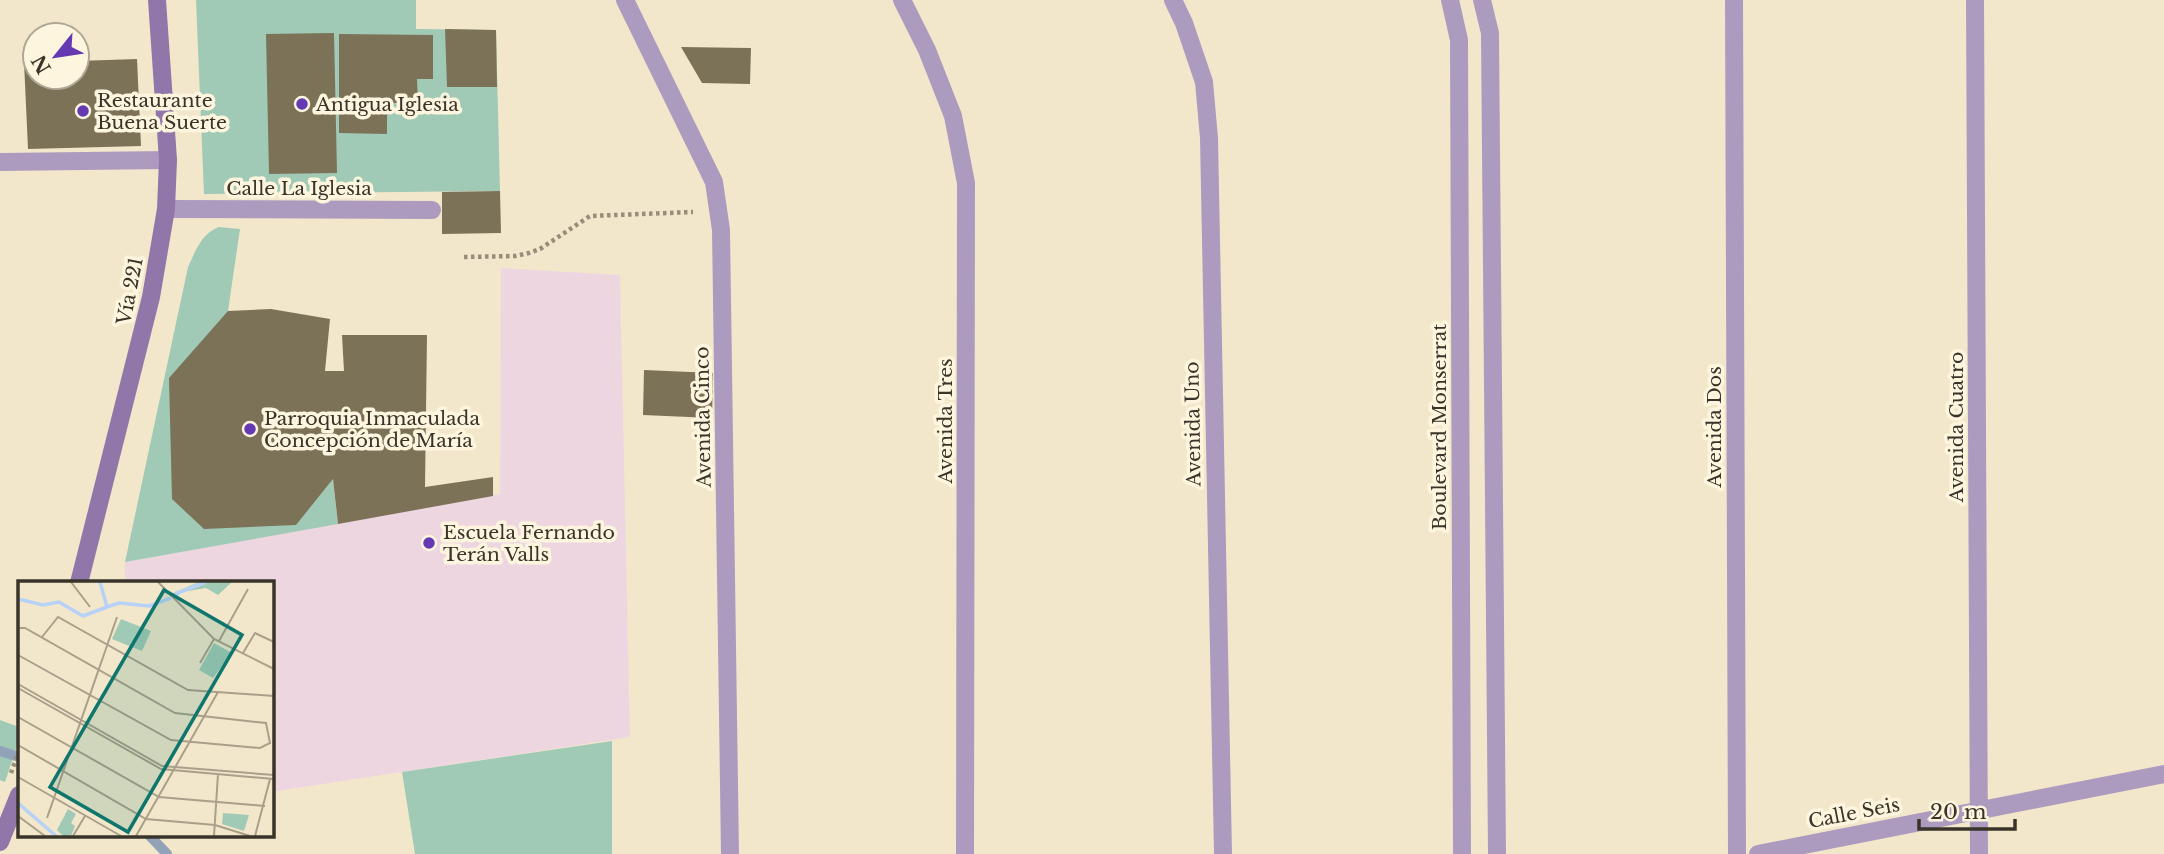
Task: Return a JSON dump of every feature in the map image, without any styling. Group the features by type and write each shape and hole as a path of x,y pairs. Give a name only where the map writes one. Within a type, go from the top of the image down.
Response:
{"main road":[{"name":"Vía 221","path":"80,581 151,297 166,209 168,160 157,0"},
{"path":"0,842 18,798"}],"street":[{"name":"Avenida Cinco","path":"625,0 714,182 719,210 730,854"},
{"name":"Avenida Tres","path":"901,0 926,50 953,116 966,183 965,854"},
{"name":"Avenida Uno","path":"1173,0 1184,23 1204,82 1209,138 1223,854"},
{"name":"Boulevard Monserrat","path":"1450,0 1459,40 1462,854"},
{"path":"1482,0 1490,33 1497,854"},
{"name":"Avenida Dos","path":"1734,0 1737,854"},
{"name":"Avenida Cuatro","path":"1975,0 1979,854"},
{"path":"0,162 168,160"},
{"name":"Calle La Iglesia","path":"166,209 432,210"},
{"name":"Calle Seis","path":"1758,854 2164,774"}],"path":[{"path":"464,257 515,256 529,253 540,249 590,216 719,210"}],"shaded area":[{"name":"Escuela Fernando Terán Valls","path":"501,268 620,275 630,737 273,792 273,581 125,581 125,562 500,494"}],"green space":[{"path":"196,0 416,0 416,29 496,30 500,191 204,194"},
{"path":"219,227 240,229 228,311 295,525 333,479 338,524 125,562 188,267 203,238"},
{"path":"0,720 18,727 18,743 5,782 0,780"},
{"path":"612,741 612,854 415,854 402,772"}],"building":[{"path":"445,29 496,30 497,87 447,87"},
{"name":"Antigua Iglesia","path":"334,33 337,173 269,174 266,34"},
{"path":"339,34 433,35 433,79 417,79 418,103 387,103 387,134 339,133"},
{"path":"681,47 751,48 750,84 702,83"},
{"name":"Restaurante Buena Suerte","path":"137,59 141,146 28,149 25,91 91,91 91,61"},
{"path":"500,191 501,233 442,234 442,192"},
{"name":"Parroquia Inmaculada Concepción de María","path":"271,309 330,319 325,371 344,371 342,335 427,335 425,487 493,477 493,496 338,524 333,479 296,525 204,529 172,499 169,378 228,311"},
{"path":"644,370 713,373 712,418 643,415"}],"waterway":[{"path":"0,751 18,757"},
{"path":"150,836 167,854"}],"place":[{"name":"Antigua Iglesia","path":"302,104"},
{"name":"Restaurante Buena Suerte","path":"83,111"},
{"name":"Parroquia Inmaculada Concepción de María","path":"250,429"},
{"name":"Escuela Fernando Terán Valls","path":"429,543"}]}
